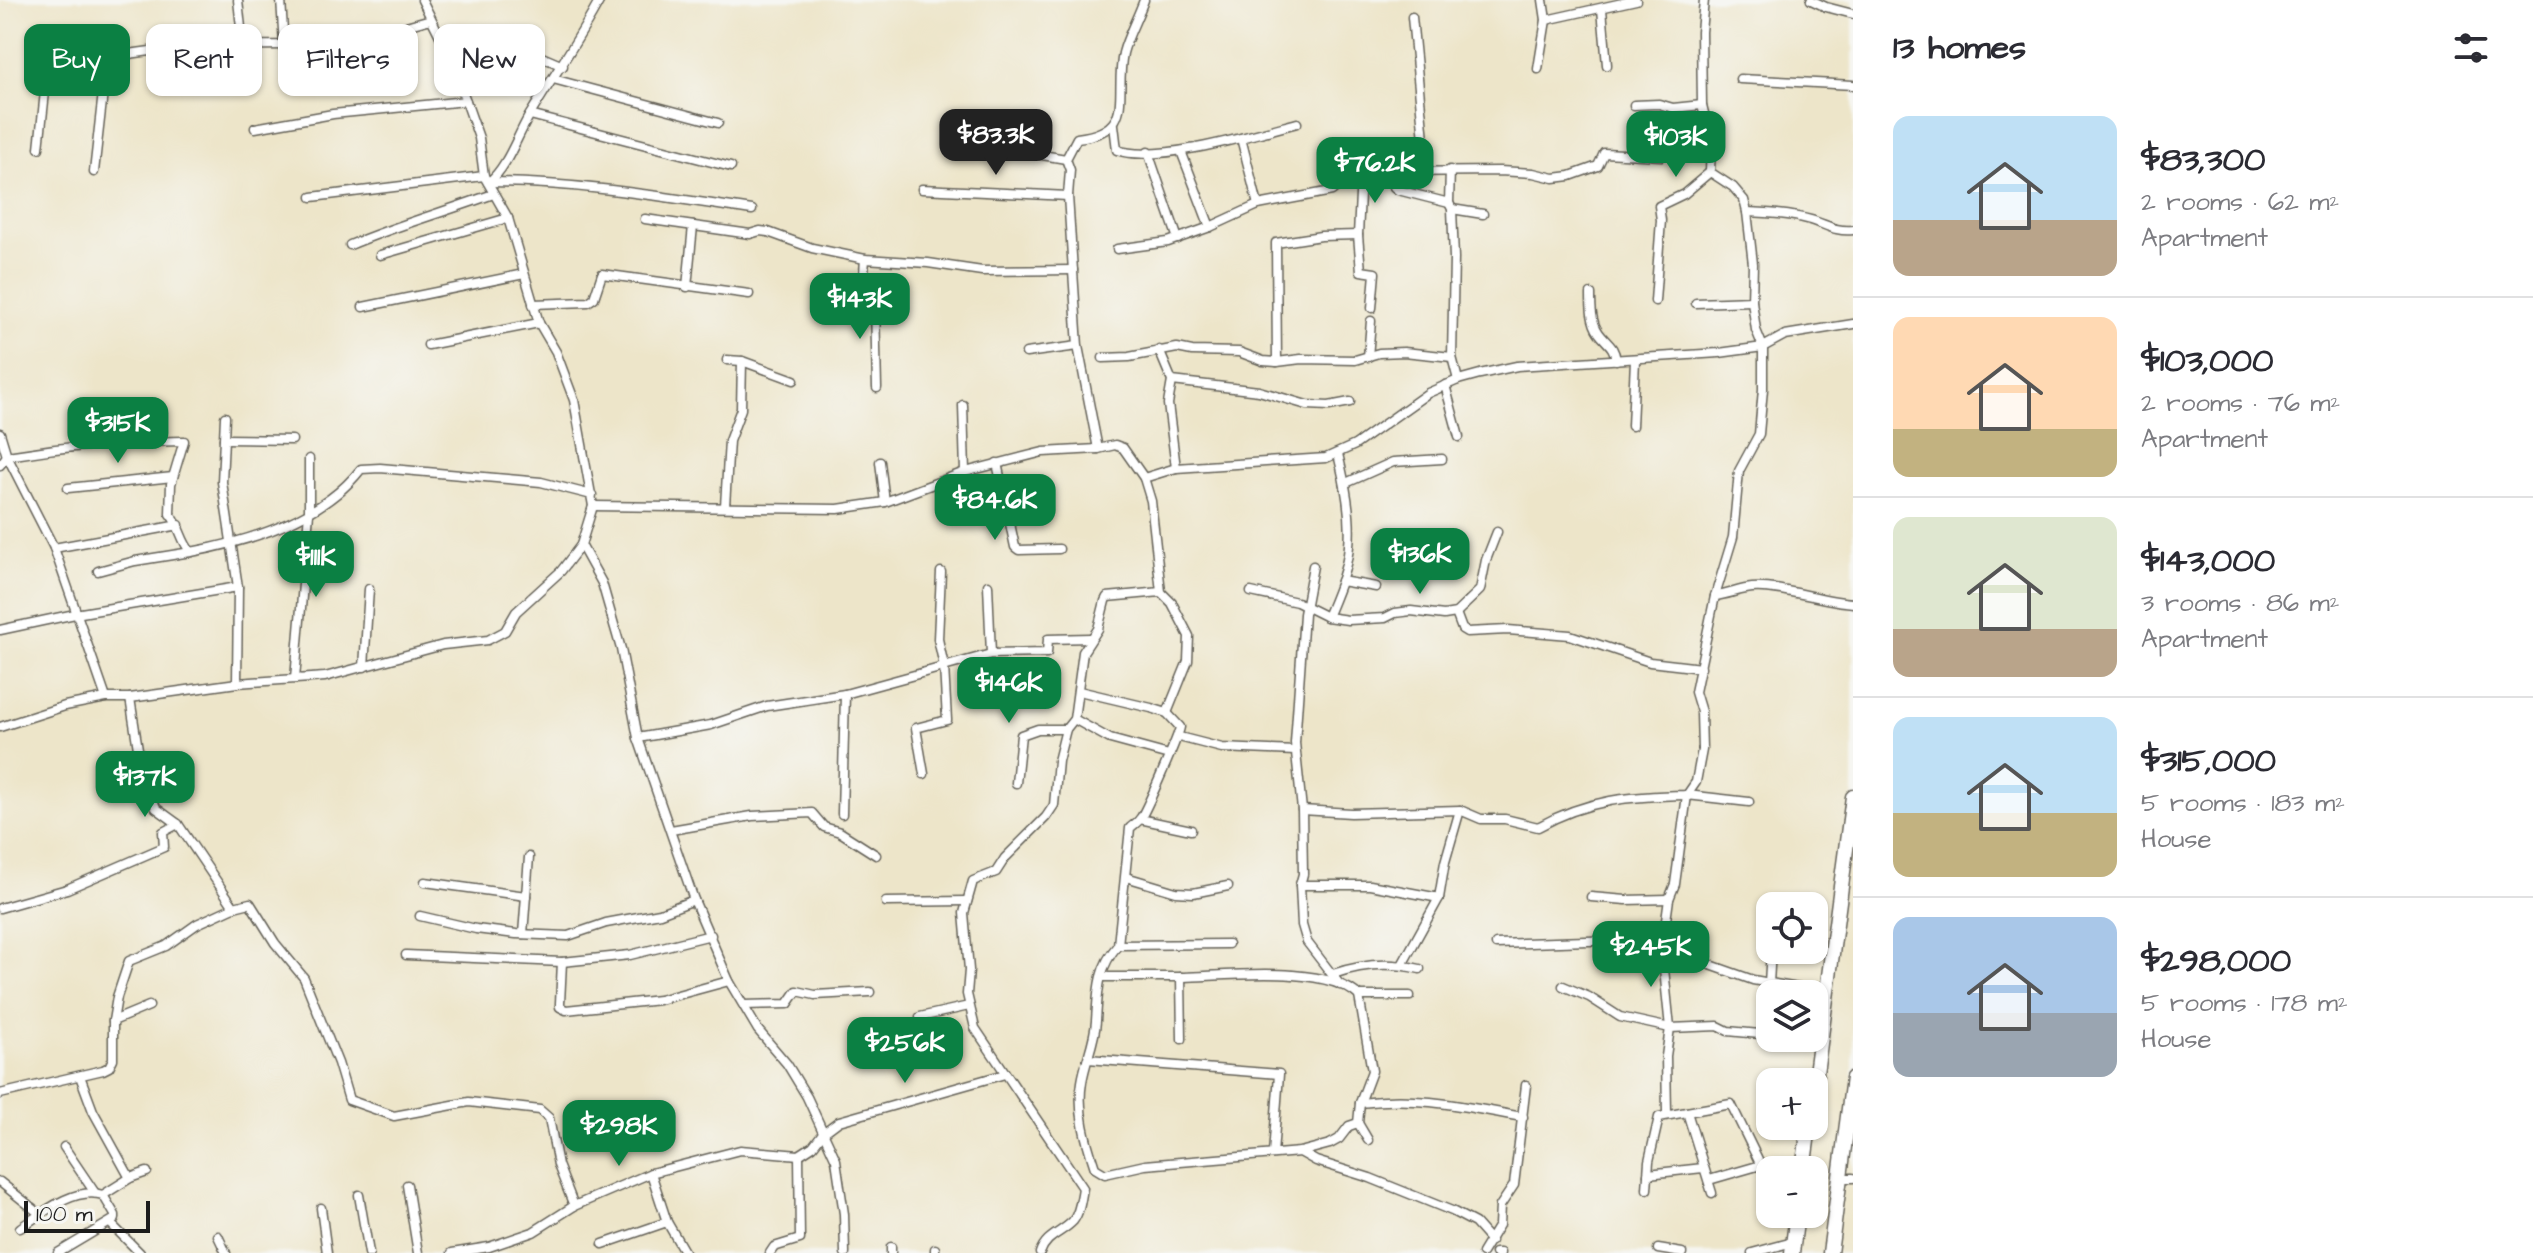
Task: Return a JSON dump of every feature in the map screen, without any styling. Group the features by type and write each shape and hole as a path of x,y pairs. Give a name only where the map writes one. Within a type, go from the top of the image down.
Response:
{"main road":[{"path":"1828,980 1853,797"},
{"path":"1831,1253 1846,1178 1853,1085"}],"street":[{"path":"238,0 241,24"},
{"path":"281,0 283,24"},
{"path":"0,727 65,706 106,698 130,698 237,683 325,677 443,645 488,640 505,631 516,612 561,571 581,545 593,506 574,400 556,352 539,323 508,218 486,179 479,138 466,101 422,0"},
{"path":"486,179 499,174 530,115 563,66 600,0"},
{"path":"1144,0 1124,51 1120,81 1122,99 1114,125 1120,152 1181,151 1297,123"},
{"path":"1538,69 1546,20 1543,0"},
{"path":"1546,20 1636,0"},
{"path":"1655,301 1661,220 1659,206 1684,194 1710,172 1711,142 1702,105 1704,0"},
{"path":"1811,0 1853,14"},
{"path":"1602,9 1607,65"},
{"path":"1412,17 1427,170"},
{"path":"413,24 431,19"},
{"path":"545,58 563,66"},
{"path":"553,79 718,123"},
{"path":"1740,79 1853,85"},
{"path":"39,148 45,96"},
{"path":"94,172 103,96"},
{"path":"255,128 333,114 466,101"},
{"path":"1634,105 1659,104 1664,108 1673,108 1702,105"},
{"path":"530,115 731,167"},
{"path":"1098,449 1078,346 1068,196 1070,170 1066,159 1077,138 1100,136 1114,125"},
{"path":"1241,138 1258,205"},
{"path":"988,143 1022,146 1042,155 1066,159"},
{"path":"1181,151 1210,227"},
{"path":"1148,152 1178,239"},
{"path":"1483,214 1398,190 1392,180 1394,171 1533,173 1554,178 1598,166 1604,153 1662,156"},
{"path":"1450,170 1454,258 1452,357 1458,380"},
{"path":"1667,1114 1666,1056 1670,1028 1662,949 1669,899 1675,884 1687,795 1696,782 1702,750 1701,712 1695,692 1715,596 1733,537 1739,471 1759,434 1763,389 1763,347 1756,330 1752,301 1753,264 1747,212 1744,200 1733,187 1710,172"},
{"path":"1361,174 1366,179 1392,180"},
{"path":"1117,249 1178,239 1258,205 1332,191 1350,175 1361,174"},
{"path":"1361,174 1358,235 1361,271 1375,273 1372,308"},
{"path":"312,197 486,179 669,197 752,210"},
{"path":"922,189 1068,196"},
{"path":"350,245 386,229 493,194"},
{"path":"1747,212 1800,218 1836,231 1853,230"},
{"path":"380,255 508,218"},
{"path":"645,219 750,234 760,231 812,248 865,259 928,263 982,271 1073,270"},
{"path":"687,287 693,226"},
{"path":"1277,362 1276,243 1321,236 1358,235"},
{"path":"862,301 865,259"},
{"path":"363,307 524,274"},
{"path":"533,304 588,302 594,298 602,274 749,294"},
{"path":"1591,294 1593,322 1615,349 1616,360"},
{"path":"837,298 875,306 877,388"},
{"path":"1696,303 1752,301"},
{"path":"1368,357 1371,321"},
{"path":"428,345 539,323"},
{"path":"1144,478 1176,468 1326,458 1355,445 1428,393 1458,380 1517,366 1635,360 1763,347 1785,335 1853,324"},
{"path":"1026,353 1078,346"},
{"path":"1103,358 1129,357 1177,348 1239,352 1263,361 1277,362 1355,360 1404,352 1452,357"},
{"path":"1159,350 1172,381 1168,404 1176,468"},
{"path":"727,360 742,361 794,380"},
{"path":"1632,426 1635,360"},
{"path":"725,506 729,441 741,409 742,361"},
{"path":"1172,381 1259,391 1307,405 1329,406 1350,402"},
{"path":"1445,385 1459,437"},
{"path":"963,405 965,472"},
{"path":"225,417 222,482 238,587 237,683"},
{"path":"0,433 7,456 54,548 106,698"},
{"path":"224,439 292,440"},
{"path":"0,465 7,456 130,441 184,441 173,477 170,514 179,525 191,552"},
{"path":"593,506 838,509 885,502 965,472 1043,452 1115,445 1123,448 1144,478 1151,501 1161,592 1172,603 1189,636 1188,661 1167,713"},
{"path":"1327,617 1341,581 1349,545 1346,483 1338,454"},
{"path":"295,679 309,513 309,459"},
{"path":"1346,483 1393,462 1442,459"},
{"path":"880,462 885,502"},
{"path":"997,463 1015,547 1019,550 1059,549"},
{"path":"98,571 191,552 275,530 309,513 361,469 541,482 592,495"},
{"path":"68,488 173,477"},
{"path":"54,548 179,525"},
{"path":"1251,592 1305,606 1327,617 1369,619 1411,611 1444,615 1456,613 1480,590 1486,560 1497,532"},
{"path":"581,545 602,583 621,649 638,738 694,900 729,981 758,1030 787,1064 807,1097 836,1160 844,1214 845,1253"},
{"path":"1313,566 1305,606 1295,751 1302,810 1302,925 1307,942 1340,985"},
{"path":"924,774 916,728 947,721 944,666 938,639 941,572"},
{"path":"1341,581 1376,587"},
{"path":"988,585 991,654"},
{"path":"0,630 75,614 238,587"},
{"path":"1715,596 1749,588 1853,603"},
{"path":"364,667 369,589"},
{"path":"1040,1253 1053,1234 1072,1223 1083,1188 975,1028 969,1006 964,913 973,881 996,872 1054,805 1058,761 1066,729 1074,719 1083,652 1098,629 1107,597 1161,592"},
{"path":"1456,613 1462,629 1467,632 1508,630 1570,635 1650,662 1701,668"},
{"path":"638,738 711,725 767,706 845,694 991,654 1047,653 1048,639 1090,638"},
{"path":"1079,691 1167,713 1180,727 1179,737 1140,819 1130,828 1118,945 1108,956 1096,994 1096,1024 1082,1083 1081,1108 1085,1136 1095,1168 1105,1174 1145,1165 1300,1152 1330,1144 1339,1139 1349,1126 1358,1123"},
{"path":"842,814 845,694"},
{"path":"130,698 141,768 156,808 178,824 234,907"},
{"path":"1074,719 1110,739 1169,755"},
{"path":"1016,783 1021,735 1038,729 1066,729"},
{"path":"1179,737 1222,748 1295,751"},
{"path":"1302,810 1351,813 1460,810 1481,819 1505,819 1538,827 1599,801 1687,795 1749,802"},
{"path":"1402,965 1439,898 1445,862 1460,810"},
{"path":"671,830 752,816 812,813 824,827 840,832 876,855"},
{"path":"1140,819 1191,830"},
{"path":"0,908 67,889 164,847 163,832 178,824"},
{"path":"523,934 529,857"},
{"path":"1126,877 1176,892 1193,893 1228,886"},
{"path":"425,882 526,896"},
{"path":"1300,885 1381,886 1439,898"},
{"path":"1591,897 1669,899"},
{"path":"420,916 476,929 568,936 606,923 660,913 694,900"},
{"path":"886,902 967,901"},
{"path":"0,1094 109,1067 113,1059 113,1021 117,997 129,961 166,946 197,924 246,903 254,905 275,943 304,978 349,1100 394,1116 469,1102 540,1110 549,1118 558,1165 574,1206"},
{"path":"406,955 562,962 630,955 711,935"},
{"path":"1496,944 1618,940 1662,949 1758,980"},
{"path":"1118,945 1228,944"},
{"path":"562,962 560,1007 566,1010 659,1000 729,981"},
{"path":"1333,974 1350,967 1402,965 1420,969"},
{"path":"1103,977 1282,974 1340,985 1359,996 1410,996"},
{"path":"1181,977 1182,1039"},
{"path":"1563,986 1589,997 1620,1017 1670,1028 1718,1026 1728,1031 1756,1034"},
{"path":"744,1005 788,1004 797,991 815,995 870,992"},
{"path":"1359,996 1372,1071 1360,1103 1358,1123 1368,1140"},
{"path":"113,1021 149,1006"},
{"path":"920,1017 969,1006"},
{"path":"1088,1059 1279,1074 1273,1154"},
{"path":"452,1253 489,1247 533,1232 574,1206 651,1173 740,1150 799,1155 839,1121 1005,1074"},
{"path":"80,1076 93,1111 130,1178"},
{"path":"1482,1253 1499,1225 1500,1206 1514,1185 1526,1085"},
{"path":"1360,1103 1403,1098 1523,1117"},
{"path":"1647,1189 1659,1117 1667,1114 1731,1104 1757,1156"},
{"path":"1687,1112 1712,1193"},
{"path":"58,1253 110,1223 115,1215 64,1147"},
{"path":"1300,1152 1316,1161 1370,1178 1452,1211 1475,1223 1491,1241"},
{"path":"770,1253 774,1247 800,1239 799,1155"},
{"path":"1709,1180 1756,1166"},
{"path":"1648,1174 1703,1168"},
{"path":"20,1228 67,1199 99,1194 147,1172"},
{"path":"651,1173 667,1222 685,1253"},
{"path":"0,1182 40,1214"},
{"path":"407,1185 418,1253"},
{"path":"359,1195 369,1253"},
{"path":"321,1208 327,1253"},
{"path":"603,1244 667,1222"},
{"path":"110,1223 140,1253"},
{"path":"218,1236 226,1253"},
{"path":"1752,1253 1792,1247"},
{"path":"1658,1249 1682,1253"}]}
